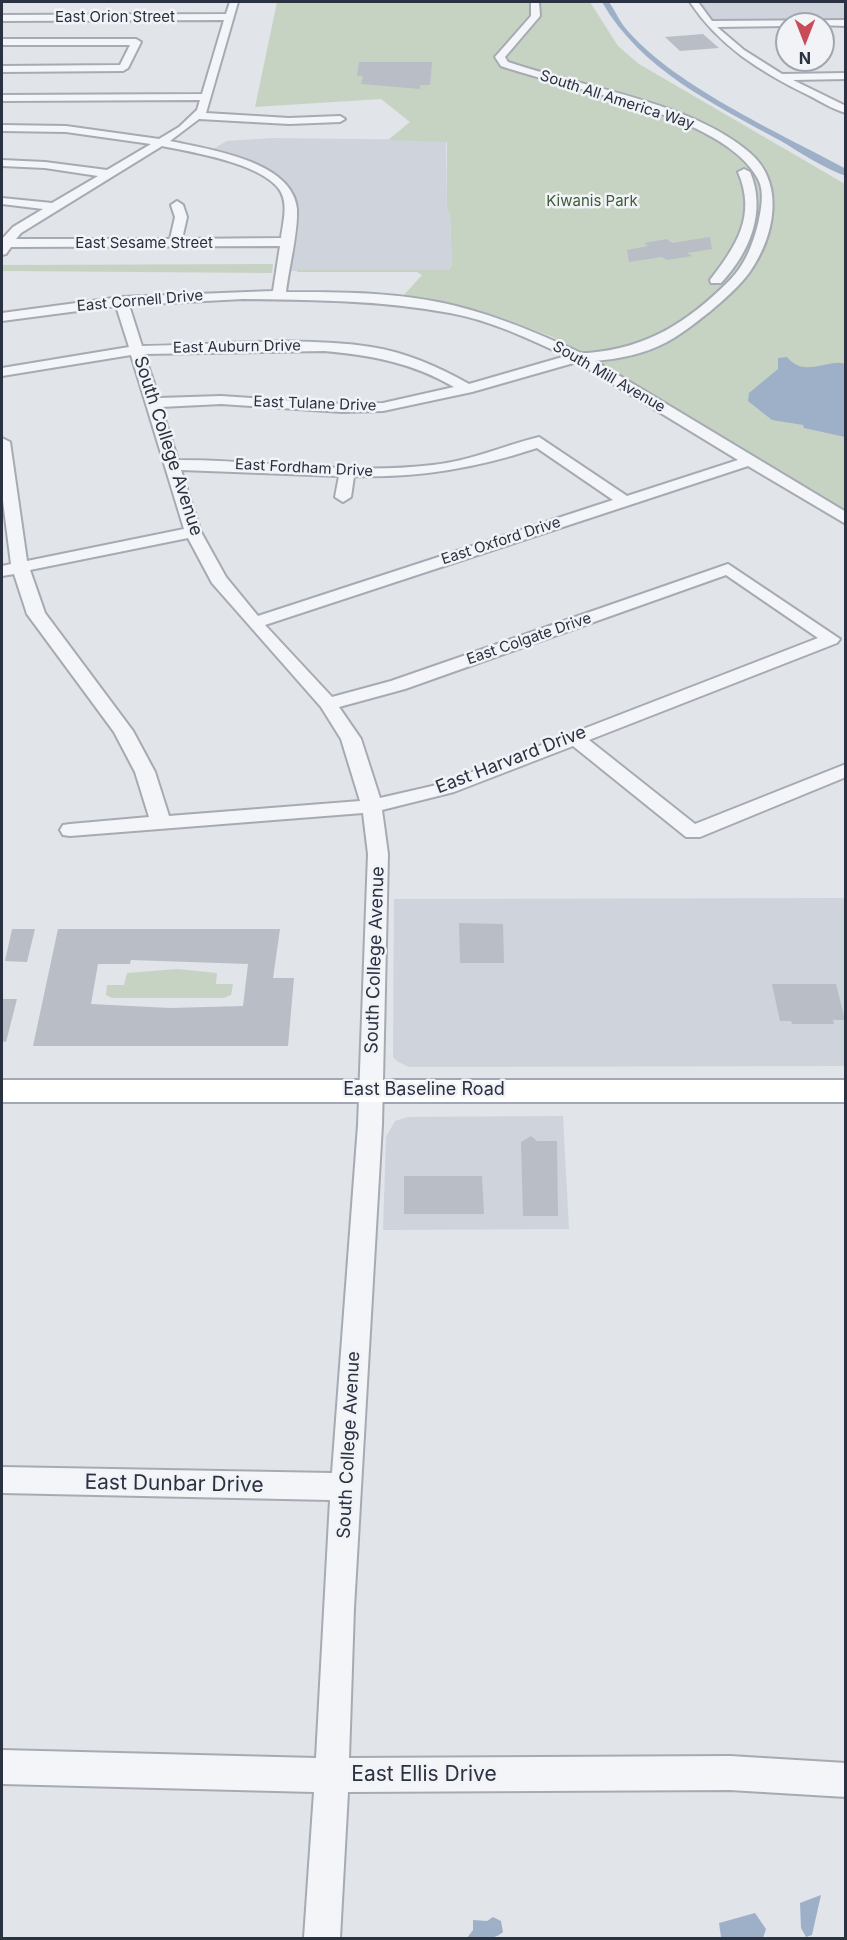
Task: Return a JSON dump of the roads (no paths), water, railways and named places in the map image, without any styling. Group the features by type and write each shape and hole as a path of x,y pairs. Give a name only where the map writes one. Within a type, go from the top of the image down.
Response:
{"main road":[{"name":"East Baseline Road","path":"2,1091 846,1091"}],"street":[{"path":"3,246 17,230 198,117 207,97 234,2"},
{"path":"694,2 709,24 739,50 781,77 846,110"},
{"path":"144,17 149,6"},
{"path":"497,45 510,46 532,22 536,6"},
{"name":"South All America Way","path":"536,6 524,11 522,18 497,45 490,61 707,130 734,146 759,171 764,179 768,202 756,250 744,272 727,290 663,339 585,351 579,357"},
{"name":"East Orion Street","path":"2,18 229,17"},
{"path":"709,24 846,23"},
{"path":"2,42 136,42 123,68 2,69"},
{"name":"South All America Way","path":"510,46 500,57 504,63 607,98 684,128 716,145 741,168 751,186 752,197 739,251 727,270 654,330 614,348"},
{"path":"781,77 846,76"},
{"path":"2,98 207,97"},
{"path":"198,117 289,121 340,118"},
{"path":"2,129 73,129 110,133 236,160 262,171 281,184 290,200 291,211 279,294"},
{"path":"2,163 45,165 108,174"},
{"path":"2,201 53,207"},
{"path":"176,243 181,217 177,205"},
{"name":"East Sesame Street","path":"3,246 286,242"},
{"path":"727,270 744,272"},
{"name":"East Cornell Drive","path":"2,317 169,296 279,294"},
{"name":"South Mill Avenue","path":"279,294 378,298 453,309 515,328 579,357 846,519"},
{"name":"South College Avenue","path":"121,301 194,532 218,579 254,623 328,704 357,752 372,806 378,854 371,1090 346,1487 322,1938"},
{"name":"East Auburn Drive","path":"2,372 137,350 282,346 372,351 440,372 467,388"},
{"name":"East Tulane Drive","path":"152,403 221,400 342,408 383,407 467,388 579,357"},
{"path":"2,442 6,496 20,567 36,614 123,731 145,772 160,821"},
{"name":"East Fordham Drive","path":"173,465 226,463 347,473 421,471 476,463 539,442 624,501"},
{"name":"East Oxford Drive","path":"254,623 749,461"},
{"path":"343,497 347,473"},
{"path":"2,571 194,532"},
{"name":"East Harvard Drive","path":"70,830 160,821 372,806 447,788 831,639 728,569"},
{"name":"East Colgate Drive","path":"328,704 398,686 728,569"},
{"path":"574,737 693,832 841,776"},
{"name":"East Dunbar Drive","path":"2,1480 346,1487"},
{"name":"East Ellis Drive","path":"2,1767 332,1775 730,1773 846,1780"}],"water":[{"path":"787,357 801,367 845,364 845,437 804,428 803,425 772,420 748,401 749,393 778,369 778,358"},
{"path":"821,1895 812,1935 806,1937 801,1928 800,1903"},
{"path":"755,1913 766,1929 763,1938 721,1937 719,1923"},
{"path":"493,1917 501,1921 503,1932 500,1935 482,1939 467,1938 473,1930 473,1920 487,1921"}],"waterway":[{"path":"606,2 620,26 644,51 675,75 749,121 846,173"}],"park label":[{"name":"Kiwanis Park","path":"592,201"}]}
